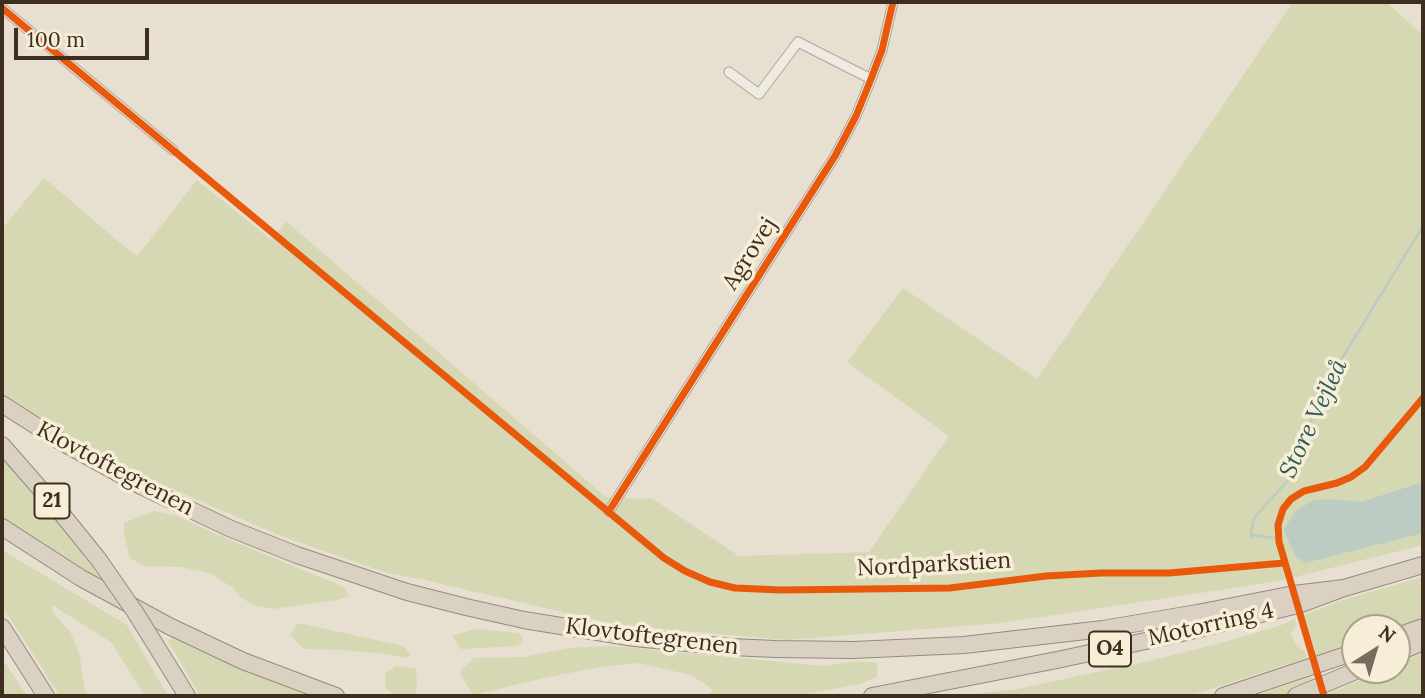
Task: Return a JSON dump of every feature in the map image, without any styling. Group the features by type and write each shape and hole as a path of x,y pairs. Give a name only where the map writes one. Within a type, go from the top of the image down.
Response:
{"highway":[{"name":"Klovtoftegrenen","path":"2,404 58,440 143,487 211,520 297,555 407,592 466,607 524,620 634,638 776,649 853,650 964,645 1103,629 1344,587"},
{"name":"21","path":"2,445 99,560 187,696"},
{"path":"2,527 81,578 169,626 243,661 336,696"},
{"name":"Motorring 4","path":"872,696 1178,634 1298,605 1344,587 1423,565"},
{"path":"2,627 46,696"},
{"path":"1223,696 1341,657"},
{"path":"1296,696 1341,677"}],"street":[{"name":"Agrovej","path":"609,511 835,156 871,79 893,2"},
{"path":"2,8 173,150"},
{"path":"729,72 759,94 798,42 871,79"}],"green space":[{"path":"1293,2 1386,2 1423,35 1423,545 1279,581 1002,623 786,640 618,625 387,573 281,536 154,481 21,409 2,395 2,229 44,178 133,254 138,255 197,180 270,239 287,222 606,497 653,499 739,556 869,552 949,436 847,362 903,288 1037,379"},
{"path":"2,457 61,525 99,576 98,579 2,517"},
{"path":"154,511 175,515 342,586 350,596 272,609 256,606 241,598 233,588 210,573 181,567 145,566 130,558 124,523"},
{"path":"2,550 127,625 168,696 145,696 111,642 52,605 53,613 71,633 80,657 85,690 89,696 60,696 2,606"},
{"path":"1423,577 1423,618 1411,622 1411,614 1341,614 1341,648 1317,656 1304,615 1340,601"},
{"path":"1295,619 1297,626 1291,633 1297,647 1304,650 1307,658 1189,696 958,696 1017,689 1149,661 1221,643"},
{"path":"298,623 403,646 410,654 407,658 342,650 304,649 290,635"},
{"path":"476,629 519,633 523,639 518,646 461,649 452,636"},
{"path":"173,638 310,696 200,696 168,641"},
{"path":"612,646 824,666 857,661 877,663 877,677 859,684 796,696 706,696 714,690 691,675 638,663 600,667 473,695 459,672 474,658 524,657 568,648"},
{"path":"1423,653 1423,696 1331,696 1330,693 1351,684 1411,684 1411,658"},
{"path":"2,658 27,696 2,696"},
{"path":"396,666 416,669 415,696 395,696 386,688 385,673"},
{"path":"1311,677 1313,683 1283,696 1252,696"}],"shaded area":[{"path":"1423,482 1423,533 1305,563 1296,556 1290,545 1284,529 1296,511 1312,501 1328,499 1361,502"}],"waterway":[{"name":"Store Vejleå","path":"1252,538 1254,518 1290,478 1322,391 1423,226"},
{"path":"1251,535 1276,538"}],"cycle path":[{"path":"609,511 835,156 856,116 882,50 893,2"},
{"name":"Nordparkstien","path":"2,8 664,558 710,582 735,588 781,590 950,588 1046,576 1169,573 1284,563"},
{"path":"1324,696 1279,542 1278,525 1283,509 1291,499 1304,491 1337,483 1365,467 1423,398"}]}
